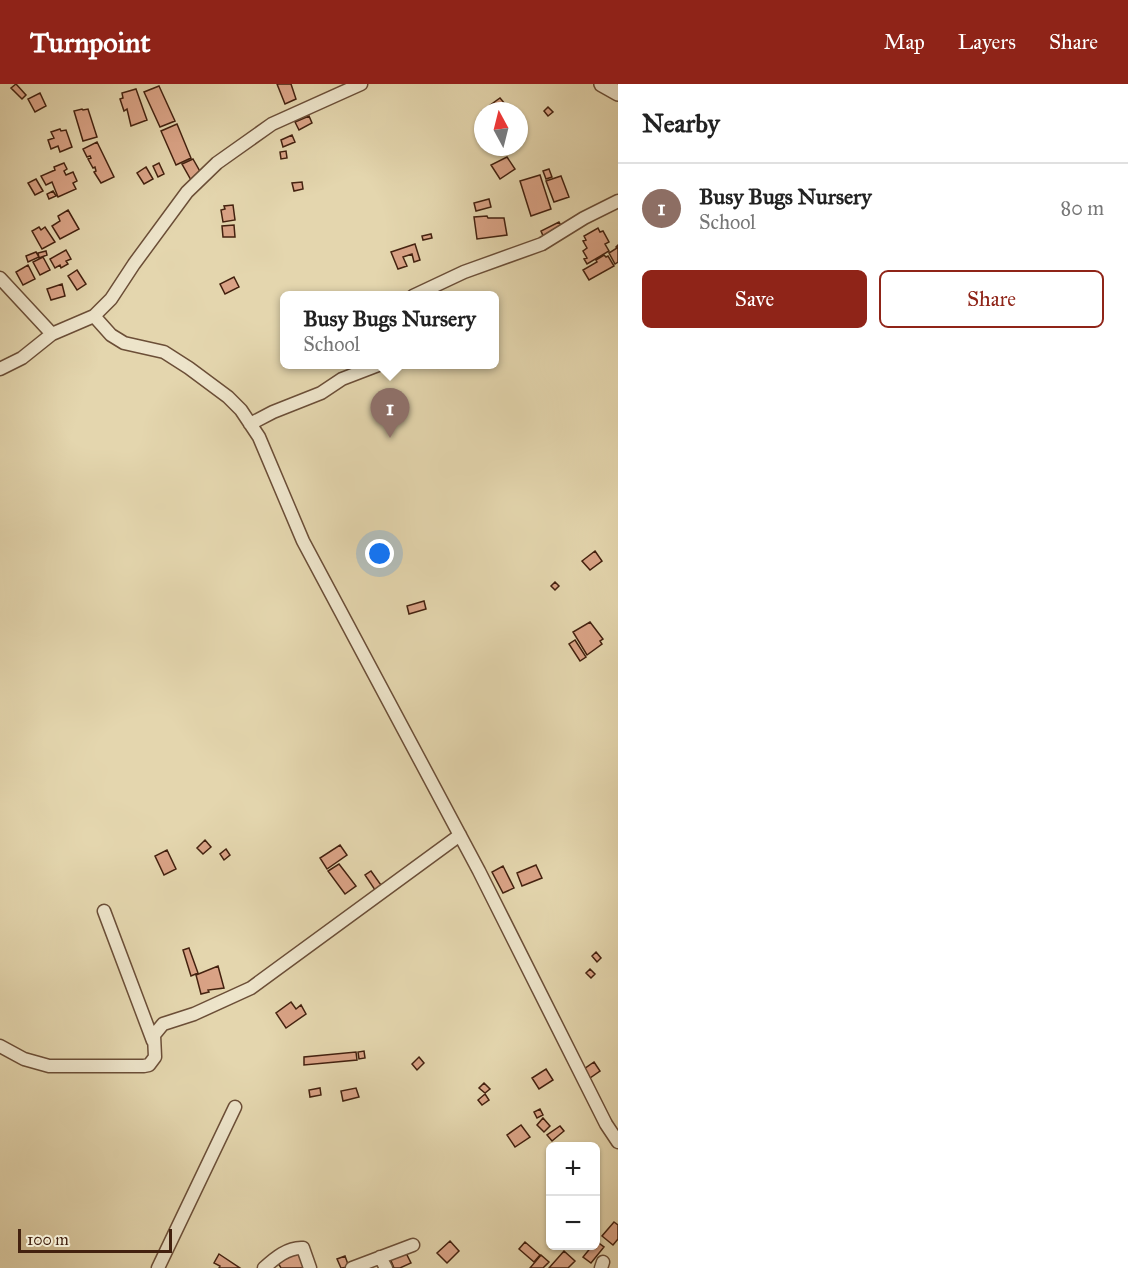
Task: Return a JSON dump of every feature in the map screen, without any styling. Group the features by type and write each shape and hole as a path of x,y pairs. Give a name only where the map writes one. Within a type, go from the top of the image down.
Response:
{"street":[{"path":"0,369 21,358 52,334 94,316 111,299 187,192 217,163 273,124 361,84"},
{"path":"602,84 618,93"},
{"path":"424,291 464,272 542,244 584,218 618,201"},
{"path":"0,278 52,334"},
{"path":"94,316 111,335 124,343 164,352 189,368 228,397 259,436 303,541 460,835 606,1124 618,1142"},
{"path":"250,424 369,369"},
{"path":"153,1041 157,1029 163,1024 194,1014 251,988 460,835"},
{"path":"0,1046 24,1059 49,1066 149,1065 155,1057 153,1041 104,911"},
{"path":"158,1268 235,1107"},
{"path":"352,1268 383,1263 413,1245"},
{"path":"264,1268 275,1258 294,1247 303,1248 310,1268"}],"building":[{"path":"16,84 26,95 22,99 11,88"},
{"path":"277,84 291,84 296,99 285,104"},
{"path":"159,86 175,121 160,127 144,92"},
{"path":"136,89 147,120 131,126 127,109 124,111 120,99 123,98 122,93"},
{"path":"40,93 46,106 35,112 28,99"},
{"path":"548,107 553,112 548,116 544,111"},
{"path":"88,109 97,137 83,141 74,111"},
{"path":"309,116 312,123 299,130 295,122"},
{"path":"177,124 191,158 176,165 161,131"},
{"path":"60,129 61,131 66,130 72,147 60,152 58,146 51,149 48,140 54,138 51,132"},
{"path":"292,135 295,142 283,147 281,140"},
{"path":"97,142 114,177 101,183 94,172 95,167 93,168 88,159 91,158 90,156 87,157 83,149"},
{"path":"286,151 287,158 281,159 280,152"},
{"path":"507,157 515,169 500,179 491,165"},
{"path":"193,159 202,175 191,180 182,164"},
{"path":"64,163 67,169 64,171 66,175 73,172 77,181 73,183 76,189 58,197 52,182 46,185 41,176"},
{"path":"159,163 164,174 158,177 153,166"},
{"path":"146,167 153,179 144,184 137,173"},
{"path":"549,169 552,177 546,179 543,171"},
{"path":"540,175 551,209 531,216 520,181"},
{"path":"561,176 569,197 554,202 546,181"},
{"path":"36,179 43,191 35,195 28,183"},
{"path":"302,182 303,189 294,191 292,183"},
{"path":"53,191 56,196 49,199 47,194"},
{"path":"489,199 491,207 476,211 474,203"},
{"path":"233,205 235,220 223,222 221,210 225,209 224,206"},
{"path":"68,210 79,229 60,239 52,226 60,221 58,216"},
{"path":"487,216 488,218 504,218 507,235 477,239 474,217"},
{"path":"559,222 563,229 544,238 541,231"},
{"path":"234,225 235,237 223,237 222,226"},
{"path":"39,227 41,230 45,227 55,242 42,249 32,231"},
{"path":"598,228 600,232 603,231 609,242 605,244 609,251 587,264 583,251 587,248 583,241 586,240 584,236"},
{"path":"431,234 432,238 423,240 422,236"},
{"path":"415,244 420,260 414,262 412,254 403,257 407,266 398,269 391,252"},
{"path":"618,245 618,262 615,264 609,253"},
{"path":"66,250 71,259 66,261 68,264 55,268 50,259"},
{"path":"46,251 47,255 39,258 38,253"},
{"path":"36,252 39,257 28,262 26,256"},
{"path":"604,255 608,256 614,266 589,280 583,270"},
{"path":"43,257 50,270 40,275 33,262"},
{"path":"28,265 35,279 23,285 16,272"},
{"path":"77,270 86,284 77,290 68,276"},
{"path":"234,277 239,287 225,294 220,284"},
{"path":"62,284 65,296 51,300 47,289"},
{"path":"595,551 602,561 590,570 582,561"},
{"path":"555,582 559,586 555,590 551,586"},
{"path":"424,601 426,609 409,614 407,606"},
{"path":"590,622 603,639 600,641 602,644 587,655 573,632"},
{"path":"575,640 586,657 580,661 569,644"},
{"path":"205,840 211,847 203,854 197,848"},
{"path":"340,845 347,855 327,869 320,858"},
{"path":"226,849 230,855 224,860 220,854"},
{"path":"167,850 176,869 164,875 155,856"},
{"path":"339,864 356,886 345,894 328,871"},
{"path":"536,865 542,878 522,886 517,873"},
{"path":"503,866 514,888 503,893 492,872"},
{"path":"371,871 381,885 375,890 365,875"},
{"path":"189,948 198,973 191,976 183,950"},
{"path":"596,952 601,958 597,962 592,956"},
{"path":"218,966 224,988 208,990 209,992 201,994 196,975"},
{"path":"590,969 595,974 591,978 586,973"},
{"path":"291,1002 296,1009 301,1005 306,1014 286,1028 276,1013"},
{"path":"364,1051 365,1058 359,1059 358,1052"},
{"path":"356,1052 357,1060 304,1065 304,1057"},
{"path":"419,1057 424,1063 417,1070 412,1064"},
{"path":"594,1062 600,1071 590,1078 584,1069"},
{"path":"546,1069 553,1080 539,1089 532,1078"},
{"path":"484,1083 490,1089 485,1093 479,1088"},
{"path":"320,1088 321,1095 310,1097 309,1090"},
{"path":"356,1088 359,1097 343,1101 341,1091"},
{"path":"485,1094 489,1100 482,1105 478,1100"},
{"path":"540,1109 543,1115 537,1118 534,1112"},
{"path":"543,1118 550,1126 544,1132 537,1125"},
{"path":"521,1125 530,1137 515,1147 507,1135"},
{"path":"560,1126 564,1131 552,1141 547,1135"},
{"path":"614,1222 618,1225 618,1239 613,1245 602,1236"},
{"path":"450,1241 459,1251 447,1263 437,1253"},
{"path":"525,1242 540,1255 534,1262 519,1249"},
{"path":"600,1244 604,1247 591,1263 583,1257 589,1250 600,1250"},
{"path":"404,1249 411,1263 394,1268 389,1256"},
{"path":"300,1251 305,1268 281,1268 278,1263"},
{"path":"564,1251 575,1261 568,1268 549,1268"},
{"path":"219,1254 240,1268 219,1268 220,1266 214,1263"},
{"path":"541,1255 549,1262 543,1268 530,1268"},
{"path":"345,1256 349,1267 341,1268 337,1259"}],"place":[{"name":"Busy Bugs Nursery","path":"390,438"}]}
